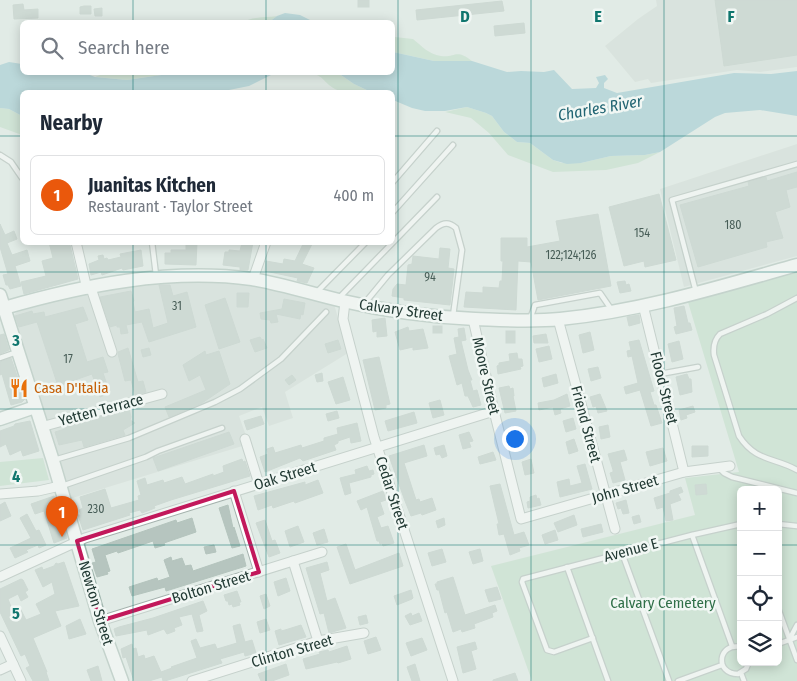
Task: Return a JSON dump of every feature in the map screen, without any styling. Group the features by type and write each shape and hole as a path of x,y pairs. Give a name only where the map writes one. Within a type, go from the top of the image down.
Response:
{"street":[{"path":"77,245 89,288 112,352"},
{"path":"253,280 265,245"},
{"name":"Calvary Street","path":"4,308 89,288 156,277 205,276 253,280 341,301 453,317 473,319 558,319 643,305 696,293 797,265"},
{"name":"Newton Street","path":"0,295 100,621 122,681"},
{"name":"Cedar Street","path":"341,301 343,319 377,447 453,681"},
{"name":"Flood Street","path":"643,305 684,472"},
{"name":"Moore Street","path":"473,319 521,520"},
{"name":"Friend Street","path":"558,319 615,529"},
{"name":"Yetten Terrace","path":"41,427 162,394"},
{"path":"0,420 35,407"},
{"name":"Oak Street","path":"0,576 77,541 494,411"},
{"path":"245,439 259,484"},
{"name":"John Street","path":"521,520 684,472 730,466"},
{"path":"0,494 38,491 60,486"},
{"path":"234,491 259,572"},
{"name":"Bolton Street","path":"100,621 322,552"},
{"path":"292,561 318,641"},
{"name":"Clinton Street","path":"192,681 318,641 364,633"},
{"path":"0,636 21,681"},
{"path":"0,670 13,664"}],"lane":[{"path":"395,179 437,130"},
{"path":"395,210 453,145"},
{"path":"0,155 11,162 20,175"},
{"path":"696,293 672,200 797,164"},
{"path":"395,242 437,197"},
{"path":"363,305 388,275 436,228 448,223 456,228 462,250 453,317"},
{"path":"152,245 156,277"},
{"path":"315,294 363,245"},
{"path":"341,301 393,245"},
{"path":"530,320 535,305 600,293 612,311"},
{"path":"797,298 780,308 720,334 713,346 729,406 739,436 744,444 763,458 797,470"},
{"path":"52,460 129,438 208,406 240,389 281,359 326,312"},
{"path":"0,358 18,351"},
{"path":"660,374 698,367"},
{"path":"60,486 146,457 222,428"},
{"path":"719,468 724,473 732,476 797,493"},
{"path":"782,524 797,526"},
{"name":"Avenue E","path":"593,638 554,652 547,650 522,579 692,534 737,525"},
{"path":"692,534 732,646"},
{"path":"622,553 669,681"},
{"path":"567,567 608,681"},
{"path":"782,619 797,660"},
{"path":"790,640 797,625"},
{"path":"782,643 797,637"},
{"path":"737,647 732,646 726,650 723,654 722,665 728,672 733,674 741,673 746,670 748,666"},
{"path":"678,681 722,665"},
{"path":"741,673 744,681"}],"highlighted area":[{"path":"234,491 259,572 100,621 77,541"}],"shaded area":[{"path":"656,0 797,0 797,67 760,72 737,70 651,83 648,79 635,82 605,46 657,6"},
{"path":"797,144 797,256 684,287 660,189"},
{"path":"168,280 233,282 269,287 334,304 348,353 285,392 293,418 269,426 262,407 239,416 249,444 69,499 13,316 17,312 82,294"}],"green space":[{"path":"277,16 272,20 247,20"},
{"path":"395,37 413,39 436,55 459,54 472,61 434,61 395,52"},
{"path":"100,75 161,75 127,80 95,77"},
{"path":"316,75 341,75 367,90 337,90"},
{"path":"467,107 492,116 504,132 517,142 530,143 553,160 562,163 581,163 611,156 645,155 660,152 638,163 606,170 553,172 508,155 489,133 471,118 445,112"},
{"path":"0,108 9,109 20,115 20,134 0,127"},
{"name":"Calvary Cemetery","path":"797,271 797,681 532,681 491,566 695,515 685,478 739,472 688,302"},
{"path":"43,458 49,480 0,486 0,462"}],"water":[{"path":"285,13 300,15 310,20 272,20"},
{"name":"Charles River","path":"395,52 434,61 472,61 507,72 544,72 554,70 572,89 596,88 599,83 596,77 605,75 608,79 604,83 604,88 617,93 734,73 771,74 797,71 797,116 760,110 725,113 715,117 660,152 645,155 611,156 581,163 567,164 553,160 530,143 517,142 504,132 492,116 486,113 467,107 445,111 425,111 395,101 395,90 367,90 341,75 395,75"},
{"path":"9,62 20,64 20,75 90,75 127,80 161,75 271,75 249,86 229,90 20,90 20,115 9,109 0,108 0,65"}],"building":[{"path":"358,0 369,0 369,7 358,7"},
{"path":"715,0 797,0 797,55 724,66"},
{"path":"502,1 504,11 417,20 416,10"},
{"path":"23,4 24,10 38,9 38,18 14,19 13,5"},
{"path":"91,6 91,14 80,14 80,7"},
{"path":"102,8 102,16 95,16 94,9"},
{"path":"524,23 525,33 495,36 494,26"},
{"path":"797,172 797,187 786,190 790,207 775,212 783,238 766,242 767,247 698,267 680,205 749,186 748,182 766,177 767,181"},
{"path":"659,194 676,260 645,267 644,261 624,266 609,207"},
{"path":"598,214 611,286 538,300 531,262 518,261 516,310 464,307 466,292 483,293 483,287 499,288 500,281 502,281 503,261 501,261 501,238 527,238 527,247 560,241 556,221"},
{"path":"0,224 5,235 14,231 17,239 7,243 12,255 27,250 30,261 15,266 21,286 10,289 6,285 3,275 8,274 0,247"},
{"path":"50,245 70,245 78,279 24,294 21,282 46,276 42,261 53,258"},
{"path":"186,245 197,245 196,265 165,264 165,253 171,253 171,250 186,250"},
{"path":"241,245 252,245 248,270 240,270 240,267 223,265 225,252 229,252 229,250 240,251"},
{"path":"303,245 312,245 302,264 314,268 307,283 297,281 298,278 265,271 266,261 283,264 284,259 295,261"},
{"path":"440,248 450,249 448,268 454,269 450,305 404,300 404,298 392,296 393,289 397,284 406,285 408,265 412,264 413,256 439,259"},
{"path":"141,250 143,266 123,270 122,268 102,275 101,272 91,275 89,264 99,260 98,256 103,255 104,259 107,258 108,260 121,257 120,254"},
{"path":"625,281 626,285 629,284 631,291 620,293 617,282"},
{"path":"159,285 170,285 173,296 187,292 196,327 149,342 142,322 126,325 128,333 121,334 120,327 117,327 117,325 110,327 100,297 131,291 135,312 149,309 153,328 168,323"},
{"path":"237,293 249,293 248,307 237,307"},
{"path":"225,298 240,342 219,349 205,305"},
{"path":"284,299 305,303 303,315 301,314 300,319 276,314 278,322 271,323 270,320 261,319 260,313 282,309"},
{"path":"684,306 688,323 690,323 692,330 676,334 674,327 677,326 674,308"},
{"path":"83,307 88,320 75,324 87,362 103,357 108,372 103,373 110,393 100,397 92,374 58,386 37,322 19,327 15,316 32,311 33,314 44,312 45,317"},
{"path":"639,315 640,323 629,326 627,317"},
{"path":"385,318 387,336 377,337 377,331 373,332 372,320"},
{"path":"433,326 442,326 442,333 433,333"},
{"path":"408,327 409,331 423,329 428,348 413,350 413,347 400,350 395,332"},
{"path":"464,328 466,340 461,341 472,380 470,380 473,391 477,390 481,405 473,407 468,396 465,396 462,383 457,385 449,356 457,354 454,338 459,337 458,329"},
{"path":"506,331 515,331 515,343 506,343"},
{"path":"590,332 594,350 583,353 579,335"},
{"path":"4,334 9,350 0,354 0,335"},
{"path":"546,334 548,343 534,343 533,336"},
{"path":"260,337 267,348 255,352 250,340"},
{"path":"338,340 341,349 328,353 325,344"},
{"path":"639,340 654,391 650,392 662,423 651,426 640,390 626,394 624,387 638,383 632,356 628,357 627,351 631,350 629,342"},
{"path":"679,341 683,359 672,362 668,344"},
{"path":"549,346 552,359 539,362 536,349"},
{"path":"128,348 138,382 143,381 146,392 135,395 131,380 125,381 118,352"},
{"path":"149,348 151,355 143,357 141,350"},
{"path":"205,351 206,355 219,351 230,384 202,403 169,417 165,407 206,390 200,375 189,381 183,365"},
{"path":"517,353 518,359 522,359 523,366 520,367 521,369 498,374 497,366 499,363 510,361 509,354"},
{"path":"379,357 390,404 386,405 386,408 375,410 363,360"},
{"path":"11,358 25,399 22,402 11,405 2,374 0,375 0,362"},
{"path":"598,367 601,378 591,381 588,369"},
{"path":"322,373 323,381 317,382 315,375"},
{"path":"556,374 558,383 544,387 542,378"},
{"path":"687,374 689,379 691,379 692,392 680,395 676,377"},
{"path":"292,375 296,380 289,385 285,380"},
{"path":"343,377 350,400 336,404 328,382"},
{"path":"509,386 510,389 513,388 516,411 505,413 499,388"},
{"path":"567,394 570,406 560,409 561,413 555,415 553,407 539,410 538,403 554,400"},
{"path":"600,394 607,411 598,413 596,406 593,407 590,397"},
{"path":"440,400 444,415 433,418 429,403"},
{"path":"693,406 695,412 686,415 687,418 681,420 679,410"},
{"path":"129,409 130,420 135,423 123,430 125,435 84,447 82,440 59,445 55,432 65,429 65,427"},
{"path":"337,411 339,418 328,421 326,414"},
{"path":"414,412 417,423 388,431 385,421"},
{"path":"261,416 264,424 247,430 244,421"},
{"path":"573,418 576,429 566,432 563,421"},
{"path":"30,421 39,451 23,456 21,450 10,455 6,444 0,447 0,431 15,424"},
{"path":"357,423 361,441 351,443 350,437 338,441 334,445 336,450 303,461 300,458 265,472 260,457 268,454 267,449 273,447 275,453 301,445 302,448 338,434 337,428"},
{"path":"608,425 610,437 601,439 599,427"},
{"path":"229,432 234,444 158,471 153,458"},
{"path":"469,432 473,441 469,442 471,447 463,449 459,435"},
{"path":"524,432 525,440 517,441 518,445 511,447 509,435"},
{"path":"574,439 578,451 569,454 566,442"},
{"path":"424,445 427,456 404,463 416,500 419,499 420,502 432,498 436,510 422,515 421,513 411,516 389,456"},
{"path":"444,445 447,456 442,458 440,454 436,455 434,448"},
{"path":"692,446 708,446 708,456 692,457"},
{"path":"663,448 667,461 650,466 646,452"},
{"path":"624,450 627,460 620,462 625,480 613,483 610,473 613,470 608,454"},
{"path":"493,452 496,460 480,464 478,457"},
{"path":"242,459 243,462 245,461 250,476 171,500 142,513 140,510 129,513 130,515 83,530 78,515 81,515 79,510 83,508 80,497 105,489 111,508 139,500 138,496 141,495 137,481 145,478 147,485 163,480 164,483 182,477 185,484 224,472 223,466"},
{"path":"531,459 534,473 525,475 522,462"},
{"path":"585,464 592,489 560,497 557,482 569,479 570,486 582,483 577,466"},
{"path":"367,466 369,471 373,470 374,474 371,477 349,483 351,493 345,495 340,478 356,474 355,470"},
{"path":"318,480 323,493 295,503 294,501 273,508 272,505 258,510 254,496 305,482 305,485"},
{"path":"500,484 514,535 524,532 529,545 519,548 520,551 510,555 504,534 499,535 497,524 499,524 490,486"},
{"path":"706,484 707,494 696,495 695,485"},
{"path":"681,487 683,492 678,494 681,500 670,504 673,520 666,521 663,507 657,509 654,498"},
{"path":"383,491 386,500 380,502 384,514 377,517 381,528 388,526 394,543 383,546 382,543 380,544 377,541 367,507 361,510 357,501"},
{"path":"536,495 541,505 528,508 527,502 530,501 530,497"},
{"path":"54,496 67,538 54,543 44,511 35,514 31,504"},
{"path":"626,500 629,513 623,514 621,508 618,509 616,503"},
{"path":"5,502 11,516 0,521 0,505"},
{"path":"228,505 233,528 240,546 232,548 219,508"},
{"path":"27,514 36,531 39,530 46,545 39,548 38,545 26,550 28,552 15,558 10,548 31,538 20,518"},
{"path":"574,515 577,525 558,532 554,523"},
{"path":"639,515 641,522 634,524 632,517"},
{"path":"192,518 196,532 155,548 153,541 118,553 117,551 105,555 110,571 107,572 108,574 97,577 92,563 96,562 92,549 176,520 177,523"},
{"path":"444,518 445,525 438,528 436,521"},
{"path":"265,520 272,541 275,540 280,553 269,557 256,523"},
{"path":"601,524 603,532 583,537 581,529"},
{"path":"298,526 304,542 290,547 285,531"},
{"path":"324,529 328,542 317,545 313,533"},
{"path":"555,530 558,540 545,544 542,535"},
{"path":"346,544 355,570 399,553 403,566 350,584 337,547"},
{"path":"214,545 216,552 206,554 204,547"},
{"path":"442,549 446,562 432,566 428,553"},
{"path":"480,549 483,561 473,564 469,552"},
{"path":"243,554 246,566 166,591 165,587 132,596 129,587 157,578 158,581 170,577 164,560 171,557 172,561 182,558 185,566 191,565 193,571"},
{"path":"64,562 79,606 55,611 61,626 33,638 49,681 33,681 26,668 30,666 25,654 21,656 0,612 0,589 21,579 23,580 28,590 25,592 28,597 21,601 18,594 8,599 13,612 20,608 26,620 41,614 36,604 55,594 52,582 43,587 35,570 42,567 43,570 54,566 56,563"},
{"path":"327,562 329,570 320,573 327,601 335,598 346,628 329,633 324,613 320,614 306,568"},
{"path":"453,577 465,615 495,605 497,611 492,613 493,617 474,624 475,628 462,632 461,629 453,632 447,612 445,613 439,590 437,590 435,584"},
{"path":"286,578 290,591 278,596 274,582"},
{"path":"497,587 501,599 489,602 485,590"},
{"path":"411,590 413,598 397,605 394,596"},
{"path":"237,591 241,602 239,602 240,605 233,607 232,604 229,605 228,601 226,601 224,595"},
{"path":"266,594 270,606 264,609 260,596"},
{"path":"203,601 207,611 199,615 203,631 197,632 192,614 179,617 182,625 174,628 175,631 167,634 164,629 148,635 147,630 116,636 114,629"},
{"path":"411,613 412,616 419,613 422,621 410,625 405,616"},
{"path":"366,615 368,623 360,625 358,617"},
{"path":"80,619 86,634 69,639 66,626"},
{"path":"266,619 270,630 260,633 257,622"},
{"path":"240,624 245,642 252,640 256,653 245,656 244,652 220,659 222,663 165,681 163,681 162,677 149,681 134,681 126,657 123,658 121,649 132,644 133,649 136,648 138,657 144,655 145,659 154,656 161,672 197,658 191,641 196,639 200,648 215,644 217,649 237,643 233,626"},
{"path":"301,625 306,637 279,645 275,631"},
{"path":"376,637 381,650 368,654 364,641"},
{"path":"422,638 427,650 411,656 406,643"},
{"path":"475,642 477,649 471,651 476,669 463,673 457,647"},
{"path":"347,646 351,659 306,669 303,659 320,654 319,652 328,650 329,652"},
{"path":"286,664 289,675 272,681 261,681 258,674"},
{"path":"415,664 420,681 412,681 407,667"},
{"path":"98,666 102,681 91,681 87,670"},
{"path":"515,673 518,681 493,681 493,680"}],"place":[{"name":"Casa D'Italia","path":"19,388"},
{"name":"Juanitas Kitchen","path":"62,537"}]}
